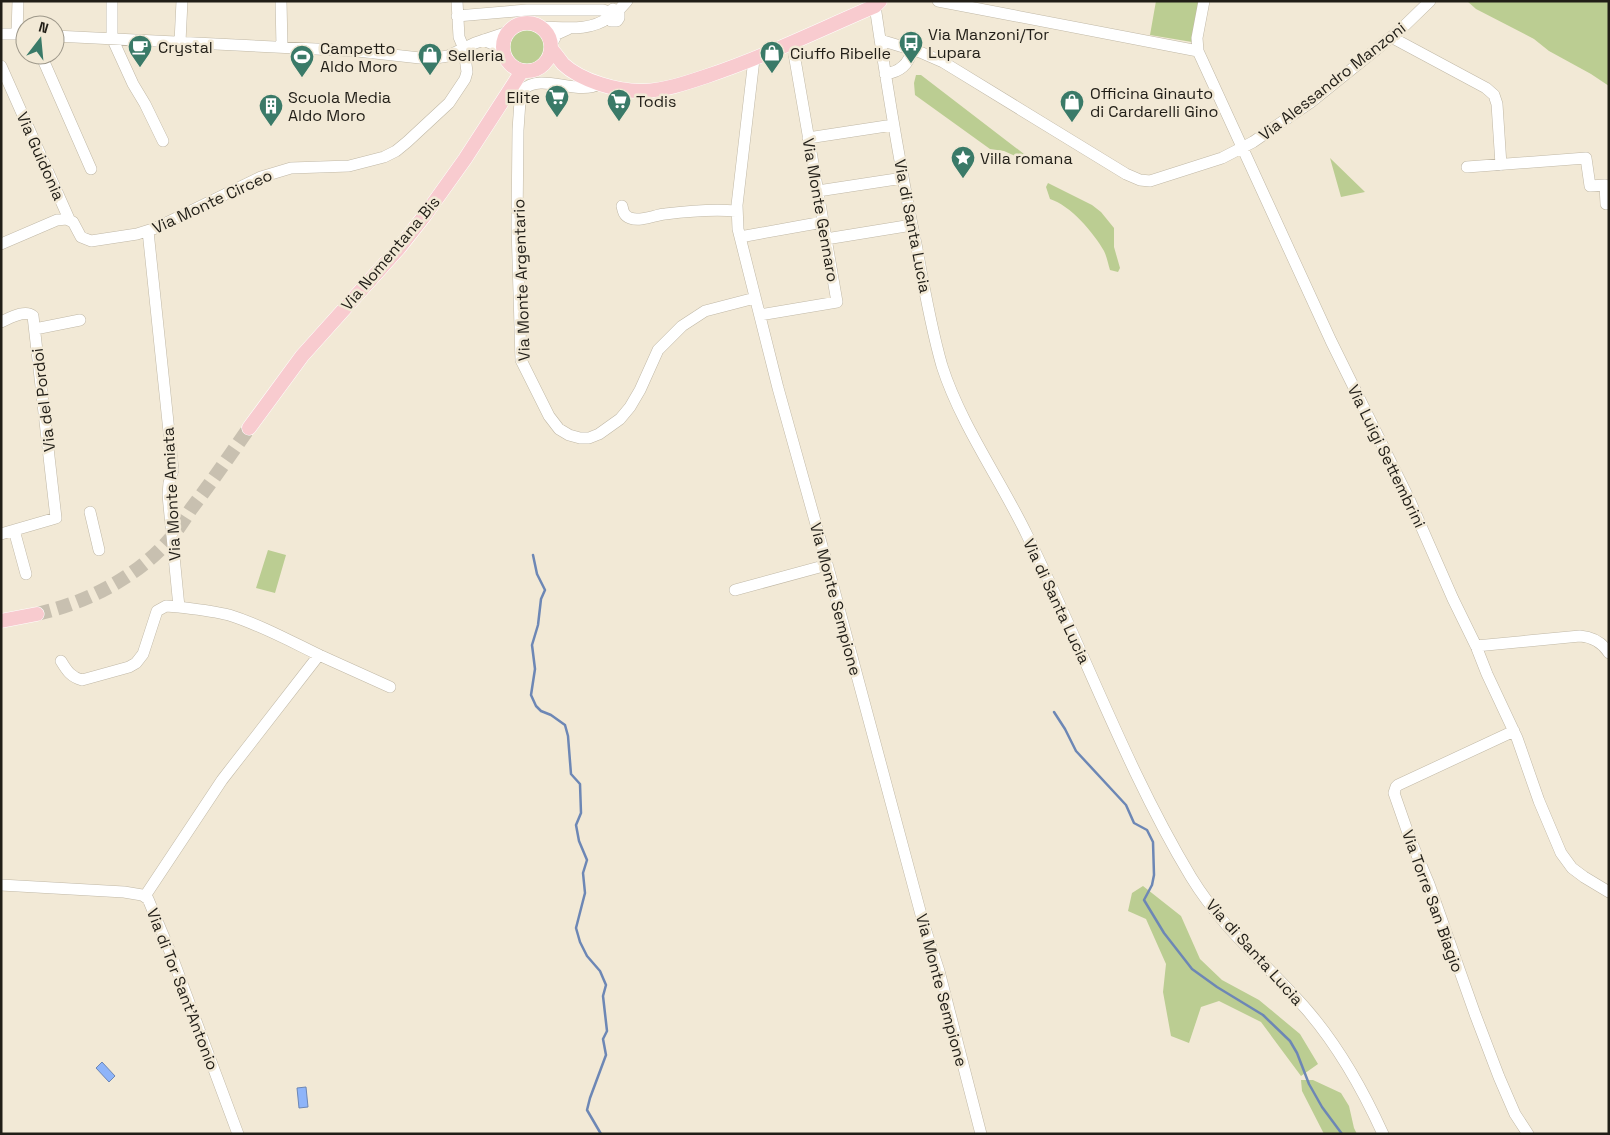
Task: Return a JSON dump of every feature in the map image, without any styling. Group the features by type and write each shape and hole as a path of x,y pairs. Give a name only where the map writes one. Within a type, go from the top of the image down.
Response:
{"main road":[{"path":"541,68 550,56 551,47 550,38 540,27 529,23 518,25 508,32 505,38 504,52 510,64 522,71 534,70 550,66 572,71 600,84 624,90 659,90 692,81 754,59 876,3"},
{"path":"551,47 563,64 572,71"},
{"name":"Via Nomentana Bis","path":"249,428 302,356 399,248 425,215 465,159 522,71"},
{"path":"1,621 37,614"}],"street":[{"path":"18,1 19,15"},
{"path":"112,1 112,38 132,82 164,141"},
{"path":"180,42 182,1"},
{"path":"281,1 282,47"},
{"name":"Via Monte Circeo","path":"69,219 75,224 81,237 91,241 108,240 148,231 273,172 298,168 348,166 374,160 396,151 449,103 463,84 466,72 464,48 459,39 457,1"},
{"path":"540,27 568,29 596,25 627,1"},
{"path":"938,1 1198,52"},
{"name":"Via Luigi Settembrini","path":"1204,1 1197,38 1198,52 1332,341 1410,501 1476,646 1514,731 1539,801 1564,859 1580,875 1609,892"},
{"name":"Via Alessandro Manzoni","path":"880,40 935,58 1126,174 1140,180 1150,181 1222,158 1242,149 1311,102 1391,37 1430,1"},
{"name":"Via di Santa Lucia","path":"876,3 885,74 902,178 933,330 952,392 1027,535 1127,752 1168,835 1194,881 1223,922 1295,996 1324,1031 1354,1076 1383,1134"},
{"path":"457,16 532,10 603,10 612,14"},
{"path":"551,47 557,34 568,29"},
{"path":"65,36 282,47 429,58 448,56 483,40 508,32"},
{"path":"1,34 15,34"},
{"path":"1391,37 1486,88 1494,95 1497,104 1501,165"},
{"path":"483,40 504,52"},
{"name":"Via Monte Gennaro","path":"760,315 837,302 792,42"},
{"path":"885,74 895,72 903,67 909,60 912,50"},
{"name":"Via Monte Sempione","path":"754,59 736,211 740,237 798,464 918,903 939,970 981,1134"},
{"path":"45,65 91,169"},
{"name":"Via Guidonia","path":"1,66 69,219"},
{"name":"Via Monte Argentario","path":"600,84 588,88 532,84 523,90 520,101 517,226 521,360 550,418 559,429 574,437 586,438 599,434 620,419 630,408 658,350 682,326 705,311 755,298"},
{"path":"808,138 894,125"},
{"path":"1467,167 1586,158 1590,186 1605,185 1606,204"},
{"path":"818,191 902,178"},
{"path":"622,206 625,215 636,219 669,213 708,210 736,211"},
{"path":"1,244 57,220 69,219"},
{"path":"740,237 823,222"},
{"path":"826,239 912,225"},
{"name":"Via Monte Amiata","path":"148,231 173,470 168,492 178,607"},
{"name":"Via del Pordoi","path":"1,322 28,313 33,316 56,518 14,530"},
{"path":"35,329 80,320"},
{"path":"90,512 99,550"},
{"path":"1,534 14,530 26,574"},
{"path":"735,590 827,566"},
{"path":"61,661 67,672 75,678 82,680 133,665 143,654 157,611 166,606 212,612 236,618 390,687"},
{"path":"1476,646 1583,636 1600,642 1609,653"},
{"path":"146,896 222,780 319,655"},
{"name":"Via Torre San Biagio","path":"1514,731 1398,785 1394,793 1499,1077 1515,1114 1528,1134"},
{"name":"Via di Tor Sant'Antonio","path":"1,885 124,892 146,896 156,914 238,1134"}],"green space":[{"path":"1156,1 1200,1 1192,42 1150,35"},
{"path":"1467,1 1609,1 1609,86 1549,51 1534,39 1476,9"},
{"path":"527,30 534,31 539,35 543,40 543,54 539,59 534,63 527,64 520,63 515,59 511,54 510,47 511,40 515,35 520,31"},
{"path":"916,75 921,75 1024,154 1020,158 1004,151 990,149 915,95 914,83"},
{"path":"1330,158 1365,192 1341,197"},
{"path":"1048,183 1092,205 1101,212 1114,228 1114,247 1120,268 1118,272 1110,270 1104,251 1081,220 1058,202 1050,199 1046,187"},
{"path":"268,550 286,555 275,593 256,588"},
{"path":"1143,886 1181,916 1200,959 1222,980 1259,1000 1300,1034 1318,1064 1301,1076 1261,1022 1219,1001 1201,1007 1189,1043 1171,1036 1163,992 1166,964 1146,919 1128,911 1132,893"},
{"path":"1301,1080 1313,1080 1341,1093 1349,1106 1357,1134 1324,1134 1302,1091"}],"water":[{"path":"102,1062 115,1076 109,1082 96,1068"},
{"path":"306,1087 308,1107 299,1108 297,1088"}],"waterway":[{"path":"533,555 537,574 545,590 541,599 538,625 532,645 535,669 531,695 536,706 541,711 551,715 565,725 568,736 571,774 580,784 581,813 576,825 579,841 587,860 583,873 585,893 576,928 587,956 600,971 606,985 603,996 607,1031 603,1039 606,1055 587,1110 601,1134"},
{"path":"1054,712 1076,751 1126,805 1134,823 1147,830 1153,842 1154,875 1152,885 1144,900 1164,933 1192,969 1217,987 1263,1015 1290,1041 1297,1053 1309,1084 1322,1107 1342,1134"}],"tunnel":[{"path":"37,614 73,603 109,587 156,554 178,529 249,428"}],"place":[{"name":"Via Manzoni/Tor Lupara","path":"911,64"},
{"name":"Crystal","path":"140,68"},
{"name":"Ciuffo Ribelle","path":"772,74"},
{"name":"Selleria","path":"430,76"},
{"name":"Campetto Aldo Moro","path":"302,78"},
{"name":"Elite","path":"557,118"},
{"name":"Todis","path":"619,122"},
{"name":"Officina Ginauto di Cardarelli Gino","path":"1072,123"},
{"name":"Scuola Media Aldo Moro","path":"271,127"},
{"name":"Villa romana","path":"963,179"}]}
